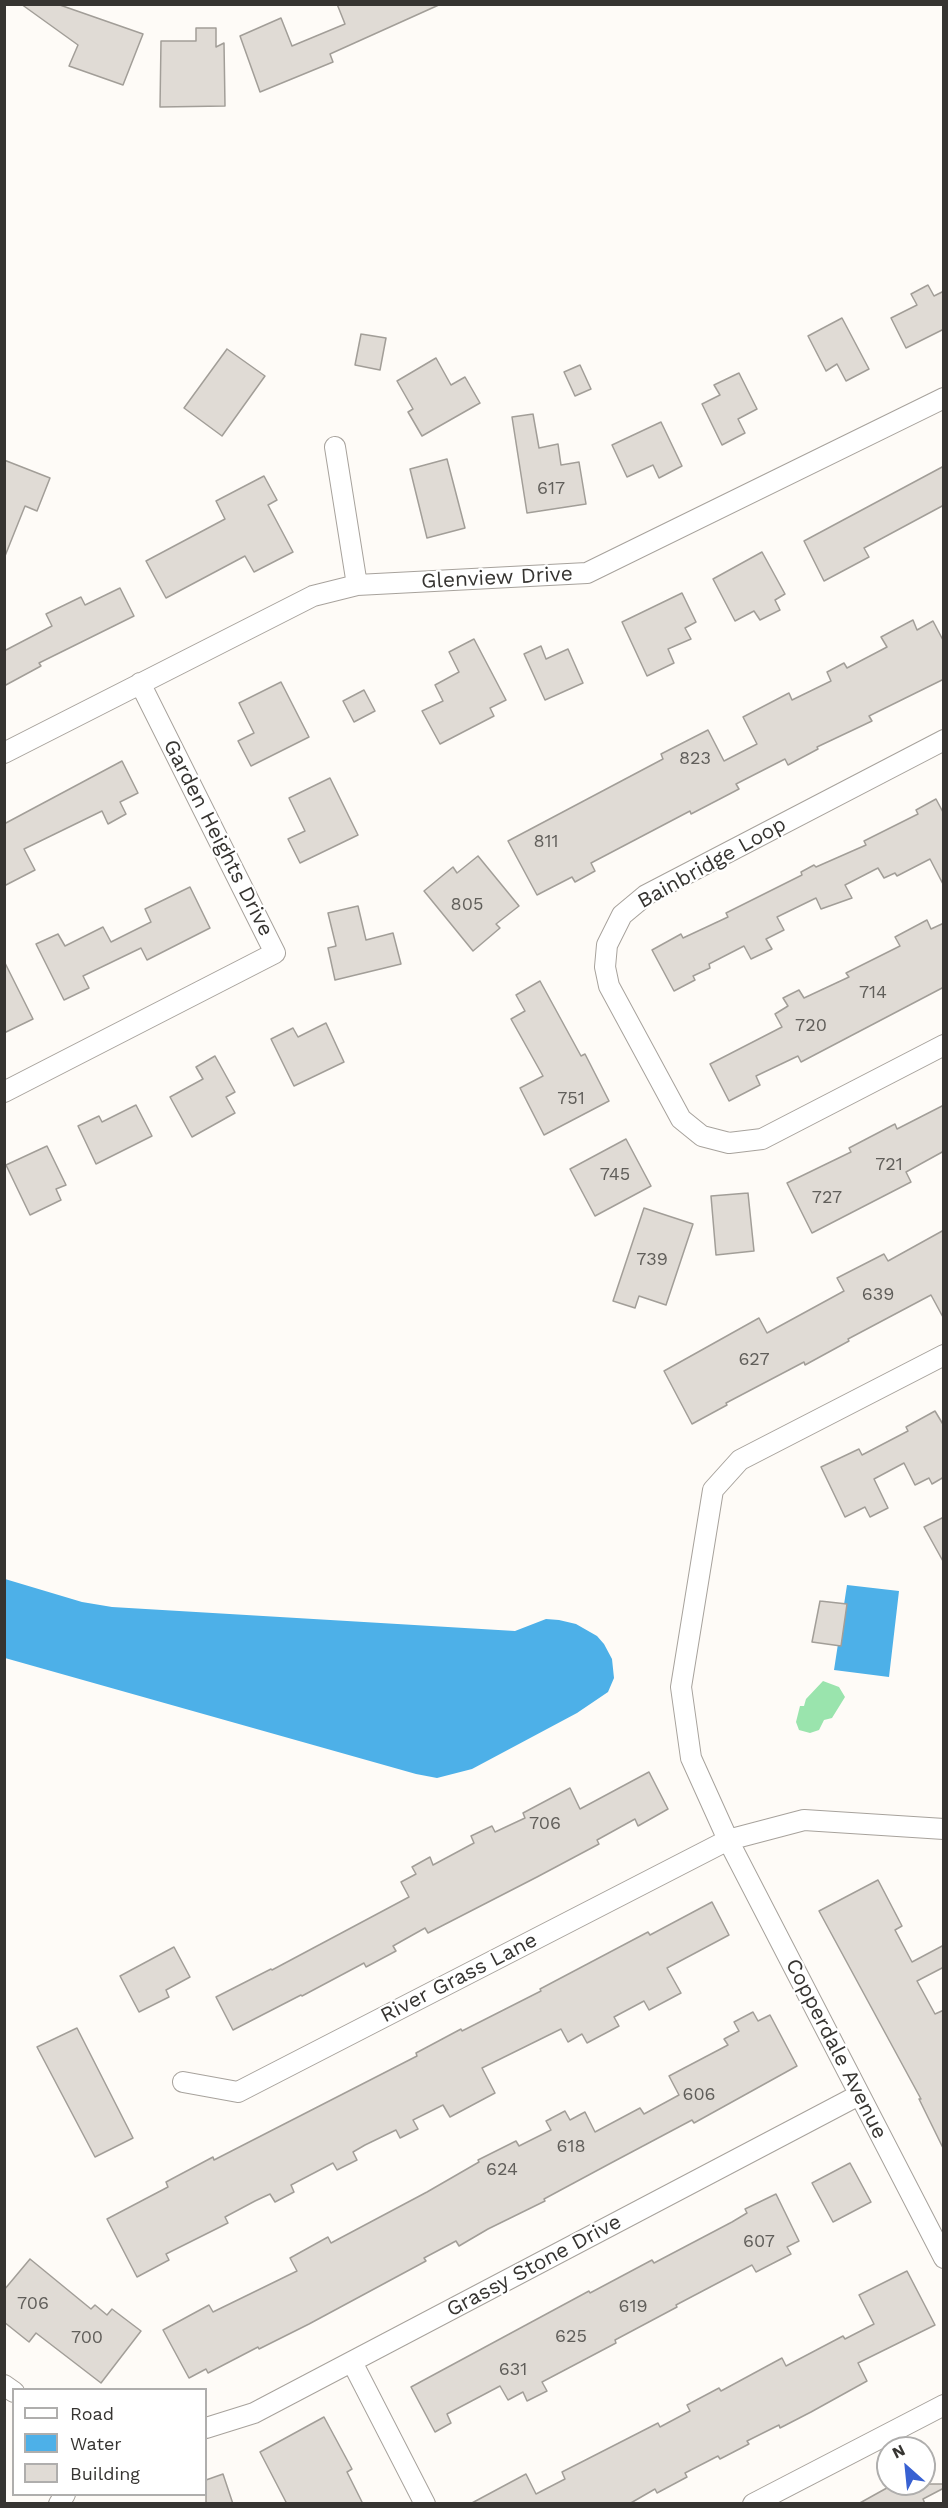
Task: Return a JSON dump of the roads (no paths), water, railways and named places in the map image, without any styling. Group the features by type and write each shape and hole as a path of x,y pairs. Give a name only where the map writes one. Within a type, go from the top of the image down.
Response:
{"street":[{"name":"Glenview Drive","path":"140,683 313,596 357,585 587,573 944,398"},
{"path":"335,447 357,585"},
{"path":"4,753 140,683"},
{"name":"Garden Heights Drive","path":"4,1092 275,953 140,683"},
{"name":"Bainbridge Loop","path":"944,740 646,896 622,915 607,945 605,968 609,986 681,1119 702,1136 729,1143 762,1139 944,1045"},
{"name":"Copperdale Avenue","path":"944,1355 740,1460 713,1490 681,1687 691,1758 728,1840 944,2258"},
{"name":"River Grass Lane","path":"183,2082 238,2092 728,1840 804,1820 944,1829"},
{"name":"Grassy Stone Drive","path":"207,2428 254,2413 859,2095"},
{"path":"352,2362 425,2504"},
{"path":"753,2504 944,2405"}],"water":[{"path":"5,1579 82,1602 112,1607 515,1631 546,1619 559,1620 576,1624 597,1636 612,1659 614,1678 608,1692 577,1713 472,1769 437,1778 5,1658"},
{"path":"847,1585 899,1591 889,1677 834,1670"}]}
